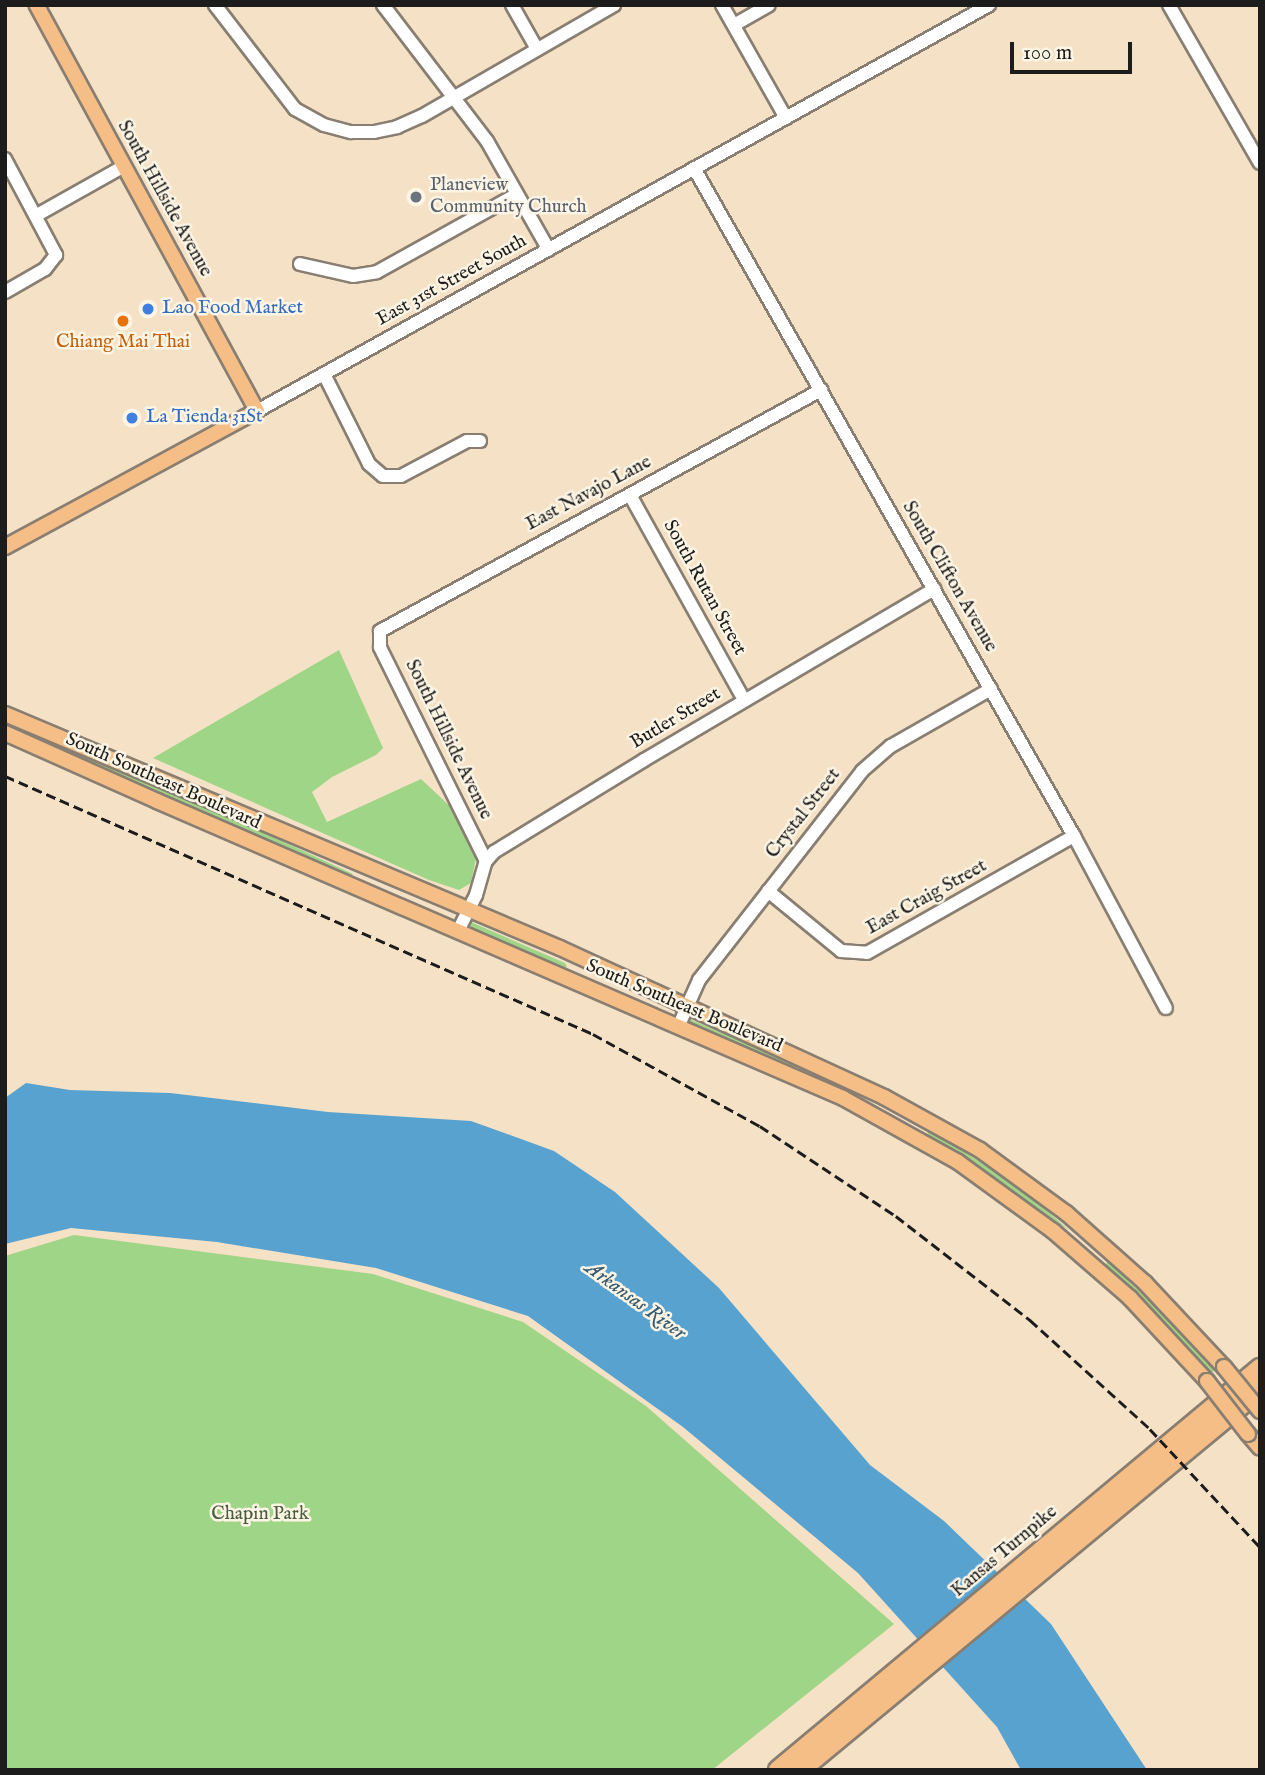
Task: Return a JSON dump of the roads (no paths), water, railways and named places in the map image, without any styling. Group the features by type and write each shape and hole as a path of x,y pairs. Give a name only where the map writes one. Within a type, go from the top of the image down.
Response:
{"highway":[{"name":"Kansas Turnpike","path":"1074,1534 1260,1368"},
{"name":"Kansas Turnpike","path":"778,1770 901,1677 1074,1534 1260,1390"},
{"name":"Kansas Turnpike","path":"801,1770 901,1677"}],"main road":[{"name":"South Hillside Avenue","path":"37,5 257,411"},
{"name":"East 31st Street South","path":"5,547 257,411"},
{"name":"South Southeast Boulevard","path":"5,714 468,909 687,1005 884,1097 980,1150 1107,1247 1187,1325 1260,1411"},
{"name":"South Southeast Boulevard","path":"5,733 843,1098 958,1162 1053,1231 1130,1298 1207,1381 1260,1448"}],"street":[{"path":"215,5 295,109 324,125 351,132 374,132 397,127 614,5"},
{"path":"383,5 487,141 549,250"},
{"path":"512,5 537,49"},
{"path":"722,5 786,118"},
{"path":"734,25 769,5"},
{"name":"East 31st Street South","path":"257,411 989,5"},
{"path":"1170,5 1255,143 1260,163"},
{"path":"5,159 56,255 45,269 5,292"},
{"path":"37,215 124,166"},
{"name":"South Clifton Avenue","path":"695,169 1074,836 1166,1008"},
{"path":"300,264 353,276 377,272 517,194"},
{"path":"324,374 369,464 381,482 411,473 467,441 480,441"},
{"name":"East Navajo Lane","path":"378,636 383,628 397,620 821,390"},
{"name":"South Rutan Street","path":"630,495 744,700"},
{"name":"Butler Street","path":"486,861 494,852 542,822 934,589"},
{"name":"South Hillside Avenue","path":"378,636 383,654 486,861"},
{"name":"Crystal Street","path":"679,1026 699,981 847,788 879,754 991,689"},
{"name":"East Craig Street","path":"768,891 838,948 850,954 867,953 1074,836"},
{"path":"457,931 486,861"}],"water":[{"name":"Arkansas River","path":"26,1083 70,1090 170,1093 328,1112 471,1121 554,1151 615,1192 719,1288 870,1465 944,1521 1051,1624 1147,1770 1021,1770 997,1727 858,1573 683,1427 528,1316 376,1268 217,1242 71,1228 5,1244 5,1098"}],"railway":[{"path":"5,776 593,1034 760,1126 896,1216 1030,1320 1150,1429 1260,1547"}],"place":[{"name":"Planeview Community Church","path":"416,197"},
{"name":"Lao Food Market","path":"148,309"},
{"name":"Chiang Mai Thai","path":"123,321"},
{"name":"La Tienda 31St","path":"132,418"}],"park label":[{"name":"Chapin Park","path":"260,1515"}]}
